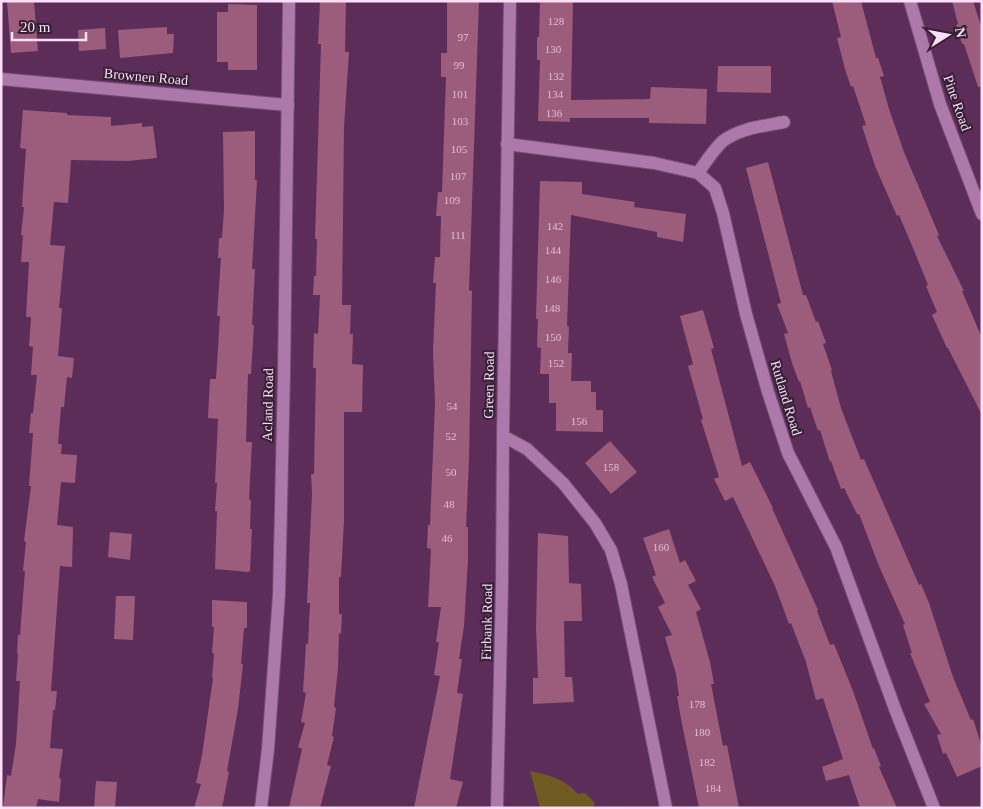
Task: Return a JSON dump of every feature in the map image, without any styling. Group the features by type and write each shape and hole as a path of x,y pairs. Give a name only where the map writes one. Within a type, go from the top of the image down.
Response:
{"street":[{"name":"Acland Road","path":"261,808 268,749 279,595 289,1"},
{"name":"Green Road","path":"510,1 503,436 527,449 562,483 595,523 611,550 621,584 666,808"},
{"name":"Pine Road","path":"910,1 940,104 982,214"},
{"name":"Brownen Road","path":"1,78 288,105"},
{"path":"507,144 654,163 698,173 712,153 724,141 743,131 784,122"},
{"name":"Rutland Road","path":"698,173 715,188 748,323 788,453 836,547 895,710 934,808"},
{"name":"Firbank Road","path":"497,808 503,436"}],"shaded area":[{"path":"530,771 562,781 578,794 585,793 595,803 592,808 540,808"}],"building":[{"path":"7,1 34,1 38,51 11,53"},
{"path":"320,1 346,1 345,52 349,52 344,127 342,305 351,305 350,334 353,334 352,364 363,365 362,412 344,412 344,520 341,577 339,577 339,614 342,614 334,707 336,708 332,736 334,737 327,765 331,766 320,808 289,808 302,749 298,747 305,723 301,722 306,693 303,692 310,603 307,603 312,494 311,474 314,474 316,368 313,368 314,333 318,334 320,295 313,295 314,276 316,276 317,239 315,239 321,44 318,44"},
{"path":"447,1 479,1 469,290 472,291 466,527 468,527 468,559 464,626 459,659 462,659 457,693 463,694 450,779 463,782 456,808 414,808 440,676 434,675 439,642 436,642 441,607 428,607 431,549 427,548 428,525 430,525 435,403 433,351 436,283 433,283 435,257 440,257 441,216 436,216 438,192 442,192 446,77 441,77 441,53 447,53"},
{"path":"540,1 573,1 571,100 650,99 651,87 707,89 706,124 649,123 649,118 570,118 570,122 538,121 540,60 537,60 537,37 539,37"},
{"path":"832,1 861,1 876,58 878,58 884,76 880,77 889,109 904,152 939,235 937,236 964,291 962,291 982,338 982,415 932,315 937,312 926,286 928,285 899,215 897,216 875,166 862,126 866,125 853,86 851,87 845,69 837,38 841,37"},
{"path":"952,1 973,1 982,29 982,86 978,87 964,44 962,44 956,25 958,24"},
{"path":"228,4 257,5 257,70 228,70 228,62 217,62 217,12 228,12"},
{"path":"167,27 167,34 174,34 173,53 120,58 118,30"},
{"path":"105,28 106,49 79,51 78,30"},
{"path":"718,66 771,66 771,93 717,92"},
{"path":"23,110 111,117 111,126 142,123 142,127 153,126 157,158 128,161 71,160 68,203 54,202 50,245 65,246 59,308 62,308 58,356 74,358 72,378 67,377 64,407 61,407 58,444 62,444 61,454 77,455 75,483 61,482 57,525 73,527 72,567 60,566 51,691 57,691 55,710 53,710 50,748 63,749 59,778 61,779 59,802 38,799 36,808 3,808 7,775 11,776 16,744 20,681 16,681 18,635 20,635 25,571 23,571 26,542 24,541 31,486 29,486 33,433 29,433 37,375 31,375 33,347 29,346 31,317 26,317 29,262 21,262 26,149 20,148"},
{"path":"255,131 255,180 257,180 252,269 255,269 252,325 254,325 251,374 248,374 246,442 252,442 249,500 251,500 250,529 252,529 250,571 248,572 215,569 217,483 215,483 218,419 208,418 210,379 216,379 220,316 217,316 221,258 218,258 219,238 222,238 224,209 223,132"},
{"path":"768,162 803,295 806,295 826,343 823,344 832,370 841,408 861,460 864,459 919,585 921,584 929,603 953,677 971,720 973,719 982,747 982,766 957,777 946,753 943,754 937,735 941,734 924,704 930,702 910,653 912,653 903,625 905,624 879,566 859,514 857,514 844,488 841,489 820,430 818,431 810,407 808,408 800,381 792,363 784,334 788,333 777,304 781,303 746,168"},
{"path":"540,181 582,182 582,194 635,202 634,207 686,214 683,242 657,237 657,232 571,215 567,326 569,327 568,353 572,353 571,381 591,381 591,392 596,392 596,410 603,410 603,432 556,431 556,403 549,403 549,374 540,374 541,348 537,347 538,319 536,319"},
{"path":"703,310 714,348 711,349 742,466 750,462 773,508 818,610 830,645 834,644 881,766 879,767 897,808 860,808 849,775 826,781 822,767 843,759 823,698 816,700 806,662 791,623 789,624 775,586 733,497 725,501 714,479 719,477 701,420 703,419 688,366 693,364 680,316"},
{"path":"610,441 637,472 611,494 585,463"},
{"path":"669,529 680,563 685,560 696,581 688,585 701,609 696,612 710,662 714,684 711,684 723,746 727,745 739,808 699,808 677,696 679,696 676,674 665,637 672,635 658,607 665,603 652,577 656,575 643,538"},
{"path":"110,532 132,534 130,560 108,557"},
{"path":"538,533 568,536 569,583 581,584 582,621 564,621 565,677 572,677 574,702 533,704 533,678 538,678 536,627"},
{"path":"116,596 135,596 133,640 114,639"},
{"path":"212,600 247,602 247,628 244,628 241,664 243,664 238,709 222,808 194,808 201,784 196,783 213,678 214,627 212,627"},
{"path":"96,781 117,782 115,808 94,807"}]}
